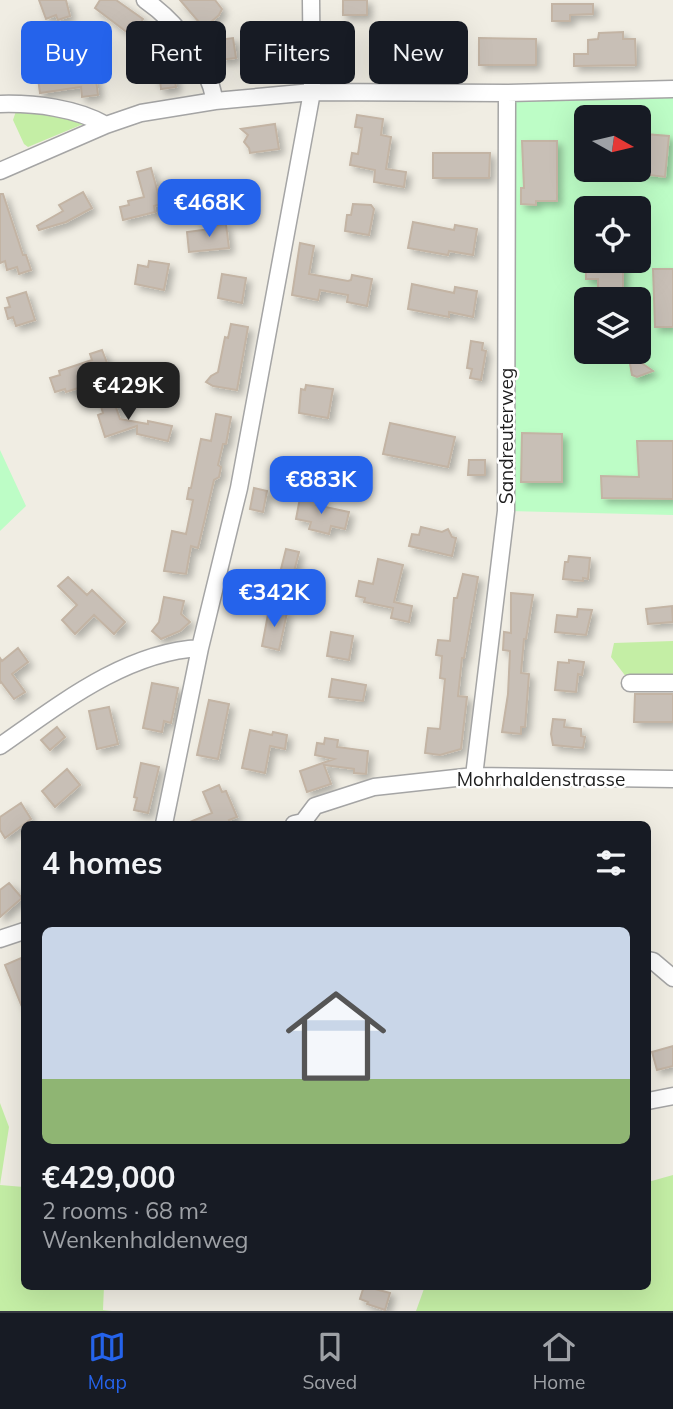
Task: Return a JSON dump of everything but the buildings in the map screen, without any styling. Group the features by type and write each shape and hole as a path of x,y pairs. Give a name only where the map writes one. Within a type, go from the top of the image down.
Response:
{"street":[{"path":"145,0 159,10 188,43 211,82 215,101"},
{"path":"165,821 200,648 239,488 312,92 311,0"},
{"path":"0,171 106,125 141,113 215,101 312,92 507,93 673,89"},
{"name":"Sandreuterweg","path":"474,776 506,511 507,93"},
{"path":"0,104 67,110 90,116 106,125"},
{"path":"0,746 85,687 156,656 200,648"},
{"path":"630,683 673,683"},
{"name":"Mohrhaldenstrasse","path":"302,821 316,806 374,787 474,776 673,779"},
{"path":"0,939 21,932"},
{"path":"651,961 673,978"},
{"path":"651,1100 673,1096"}],"green space":[{"path":"673,89 673,515 506,511 507,93"},
{"path":"23,108 88,122 28,147 13,120 16,111"},
{"path":"0,450 26,506 0,531"},
{"path":"673,641 673,678 627,678 611,657 614,643"},
{"path":"0,1103 9,1127 0,1185"},
{"path":"673,1175 673,1311 416,1311 424,1290 651,1290 651,1181"},
{"path":"0,1185 21,1187 21,1290 104,1290 103,1310 112,1311 0,1311"}]}
